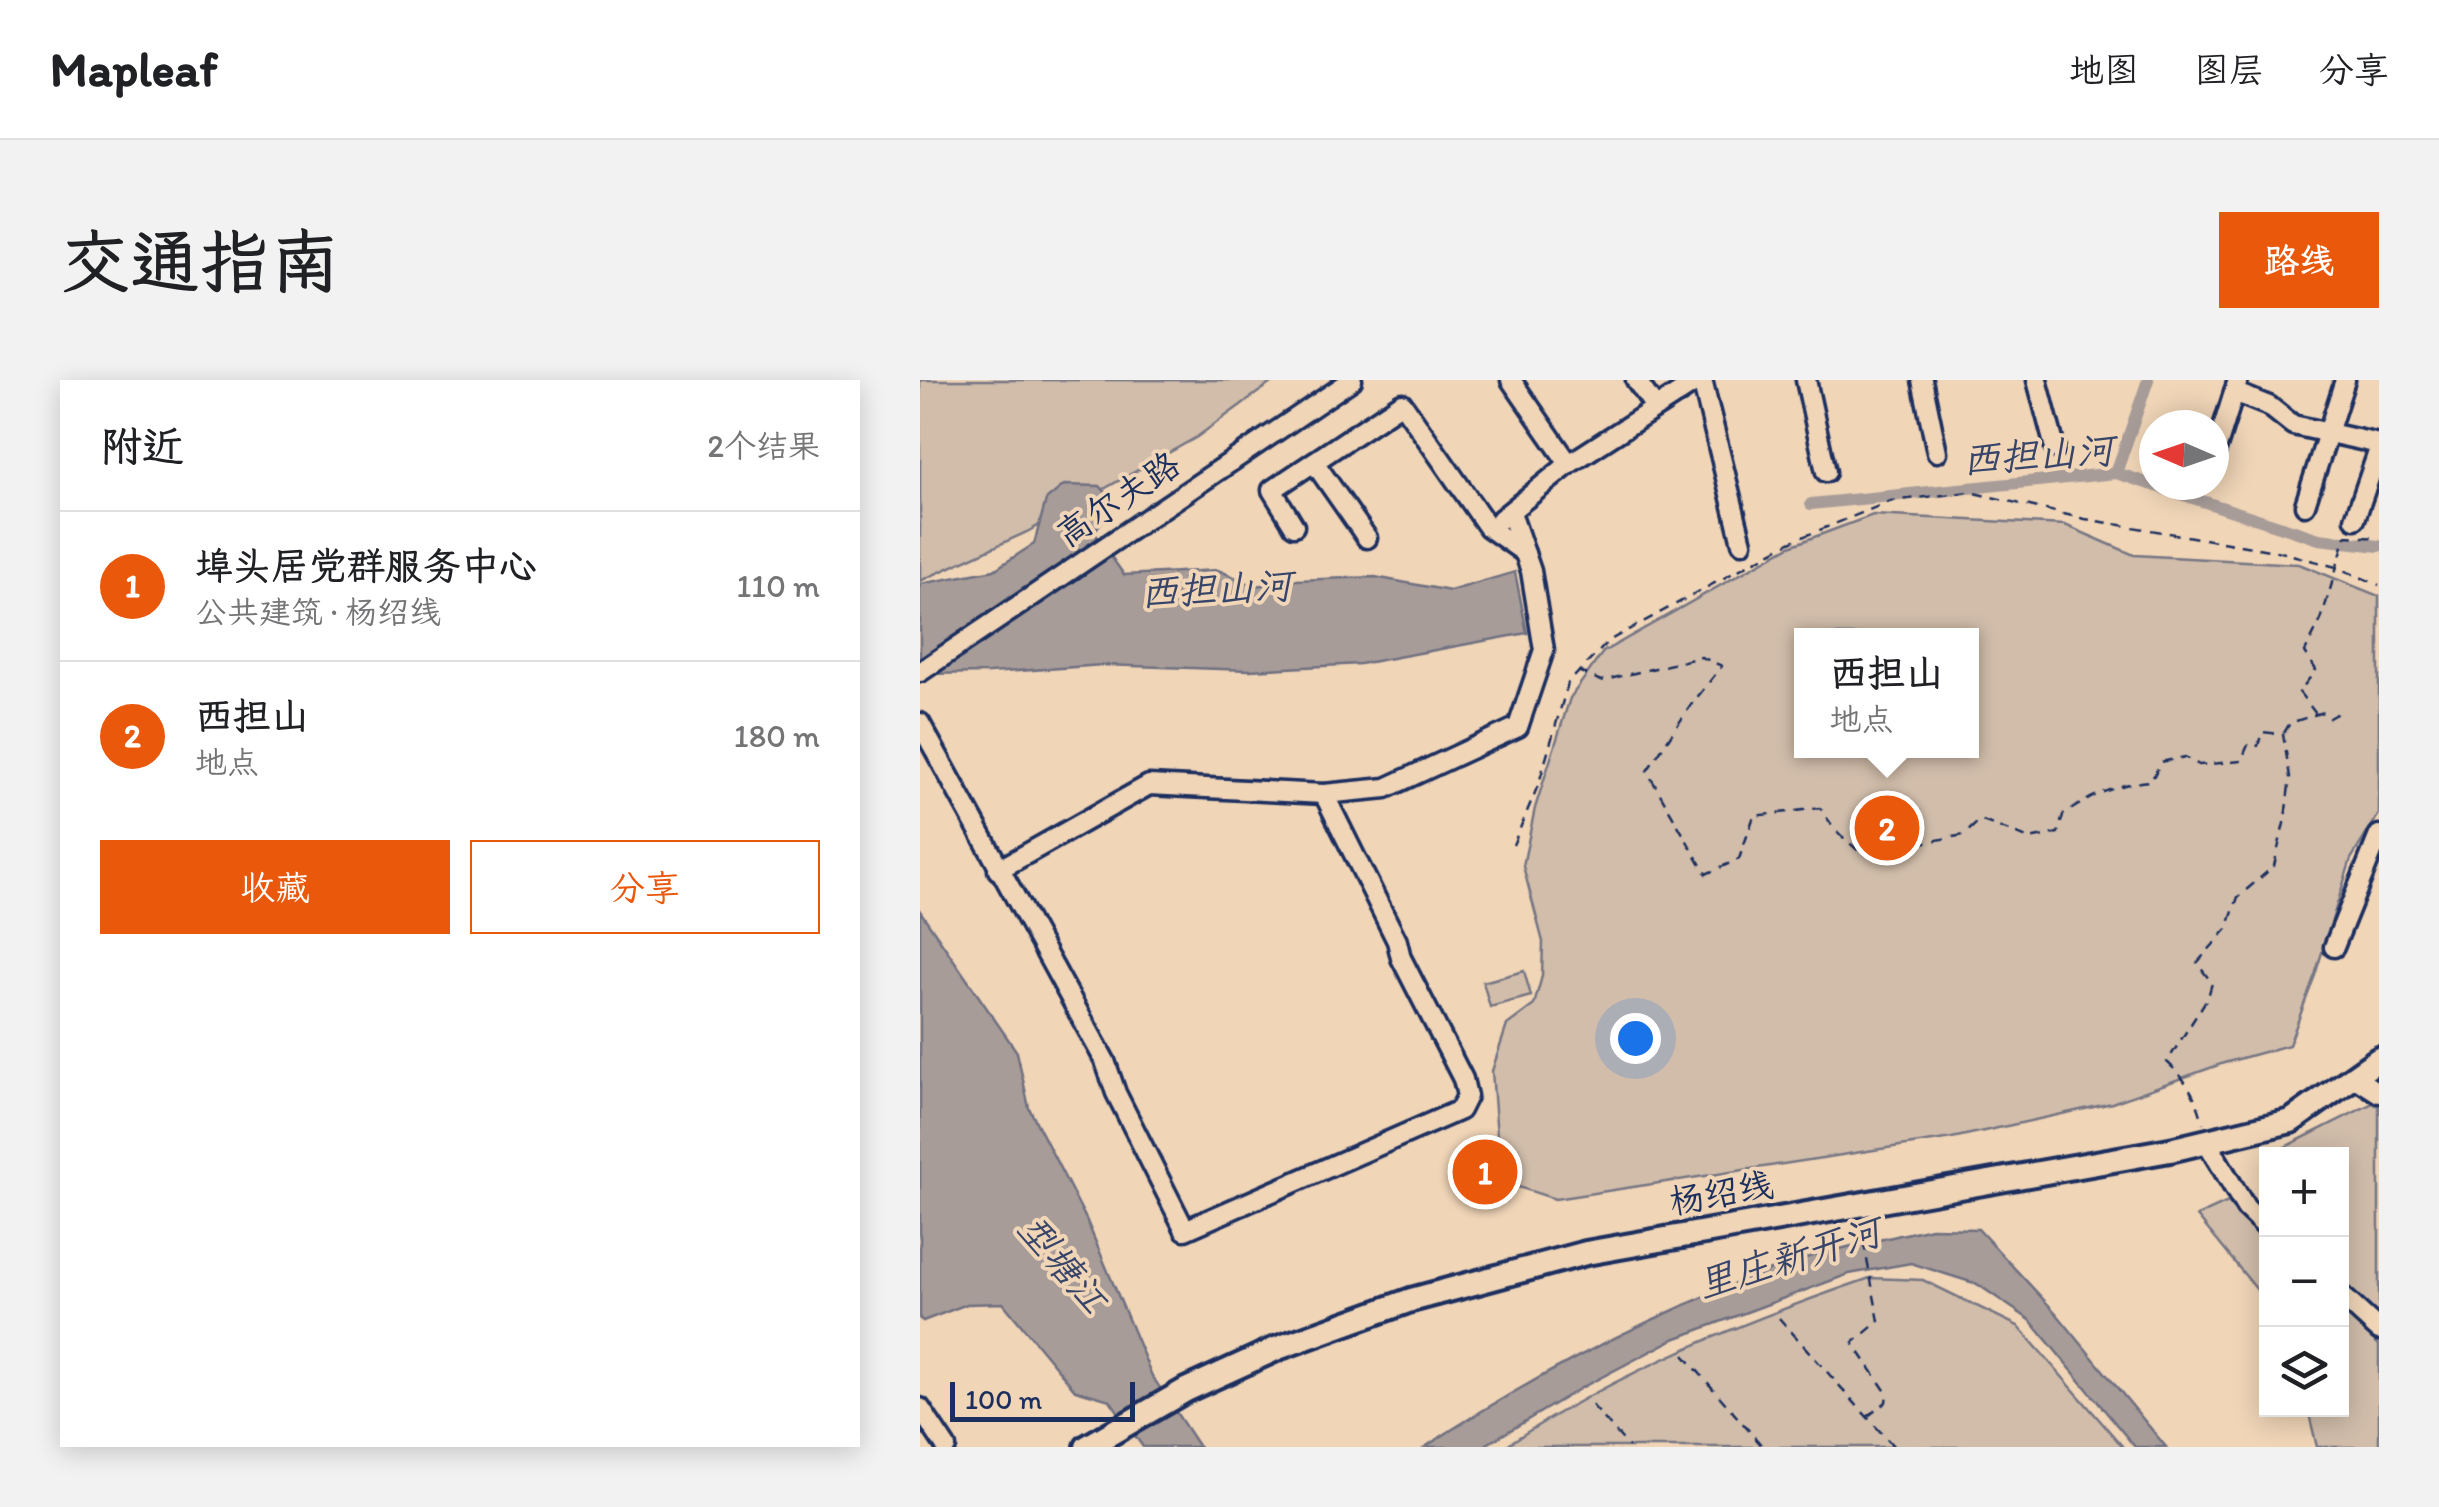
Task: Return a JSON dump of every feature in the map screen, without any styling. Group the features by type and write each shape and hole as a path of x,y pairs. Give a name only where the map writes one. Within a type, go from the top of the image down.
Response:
{"main road":[{"name":"杨绍线","path":"1087,1447 1186,1390 1278,1348 1411,1300 1586,1253 2170,1150 2291,1121 2379,1059"}],"street":[{"name":"高尔夫路","path":"920,672 1352,380"},
{"path":"1511,380 1569,464"},
{"path":"1636,380 1655,407"},
{"path":"1488,527 1569,464 1701,380 1742,543"},
{"path":"1806,380 1826,472"},
{"path":"1922,380 1937,452"},
{"path":"2038,380 2055,448"},
{"path":"2305,505 2346,380"},
{"path":"2228,410 2236,386 2293,426 2379,446 2350,527"},
{"path":"1294,526 1272,490 1402,403 1488,527 1525,552"},
{"path":"1314,462 1367,538"},
{"path":"998,870 1149,785 1324,794 1386,788 1518,727 1544,650 1532,571 1511,512"},
{"path":"920,723 1105,1061 1116,1093 1184,1230 1460,1110 1466,1096 1463,1079 1324,794"},
{"path":"2334,947 2379,834"},
{"path":"2354,1077 2379,1094"},
{"path":"2206,1141 2246,1208 2259,1220"},
{"path":"2349,1302 2379,1330"},
{"path":"920,1408 946,1447"}],"path":[{"path":"1513,845 1538,784 1568,682 1610,640 1790,542 1891,501 1970,492 2084,519 2281,552 2336,567 2379,585"},
{"path":"2316,714 2299,692 2316,670 2305,652 2320,620 2342,548 2350,527 2379,538"},
{"path":"1578,671 1601,681 1701,657 1722,666 1647,771 1706,874 1739,859 1754,816 1820,808 1836,831 1862,854 1964,835 1980,820 2030,839 2058,832 2063,815 2096,792 2122,783 2151,781 2161,762 2185,757 2199,766 2240,761 2248,745 2258,746 2262,732 2283,734"},
{"path":"2206,1141 2199,1104 2180,1073 2167,1062 2208,997 2212,982 2196,962 2227,929 2238,896 2274,866 2290,777 2283,734 2290,723 2316,714 2344,716"},
{"path":"1856,1203 1879,1321 1853,1344 1887,1393 1886,1402 1867,1417"},
{"path":"1780,1318 1894,1447"},
{"path":"1684,1355 1763,1447"},
{"path":"1592,1404 1629,1447"}],"shaded area":[{"path":"920,380 1275,380 1197,437 1027,532 920,581"},
{"path":"1873,515 2065,525 2134,555 2299,564 2379,596 2379,814 2351,859 2289,1045 2224,1063 2112,1103 1952,1138 1555,1199 1509,1184 1497,1136 1492,1071 1507,1025 1534,1005 1542,976 1543,942 1523,866 1535,808 1570,698 1603,652 1790,546"},
{"path":"1524,971 1531,996 1490,1007 1483,982"},
{"path":"2373,1103 2379,1107 2379,1319 2349,1291 2349,1147 2285,1147"},
{"path":"2228,1202 2259,1233 2259,1292 2197,1216"},
{"path":"1870,1278 1923,1280 2018,1326 2123,1447 1504,1447 1591,1395 1681,1351"},
{"path":"2349,1317 2379,1345 2379,1447 2317,1447 2310,1417 2349,1417"}],"water":[{"path":"1064,485 1100,486 1115,503 1094,532 1124,575 1218,570 1255,586 1375,577 1450,591 1515,572 1527,633 1360,664 1250,670 1103,665 920,674 920,584 994,570 1034,544 1046,500"},
{"name":"型塘江","path":"920,911 1017,1052 1029,1108 1086,1219 1152,1376 1199,1447 1143,1447 1110,1400 1075,1390 1003,1303 967,1304 920,1319"},
{"path":"1931,1228 1978,1229 2056,1313 2166,1447 2135,1447 2030,1320 1977,1284 1911,1263 1849,1274 1674,1339 1482,1447 1425,1447 1554,1370 1689,1303 1799,1260"}],"waterway":[{"path":"2116,473 2148,380"},
{"name":"西担山河","path":"1811,504 2116,473 2319,539 2379,546"}],"place":[{"name":"西担山","path":"1887,828"},
{"name":"埠头居党群服务中心","path":"1485,1172"}],"water label":[{"name":"里庄新开河","path":"1789,1258"}]}
